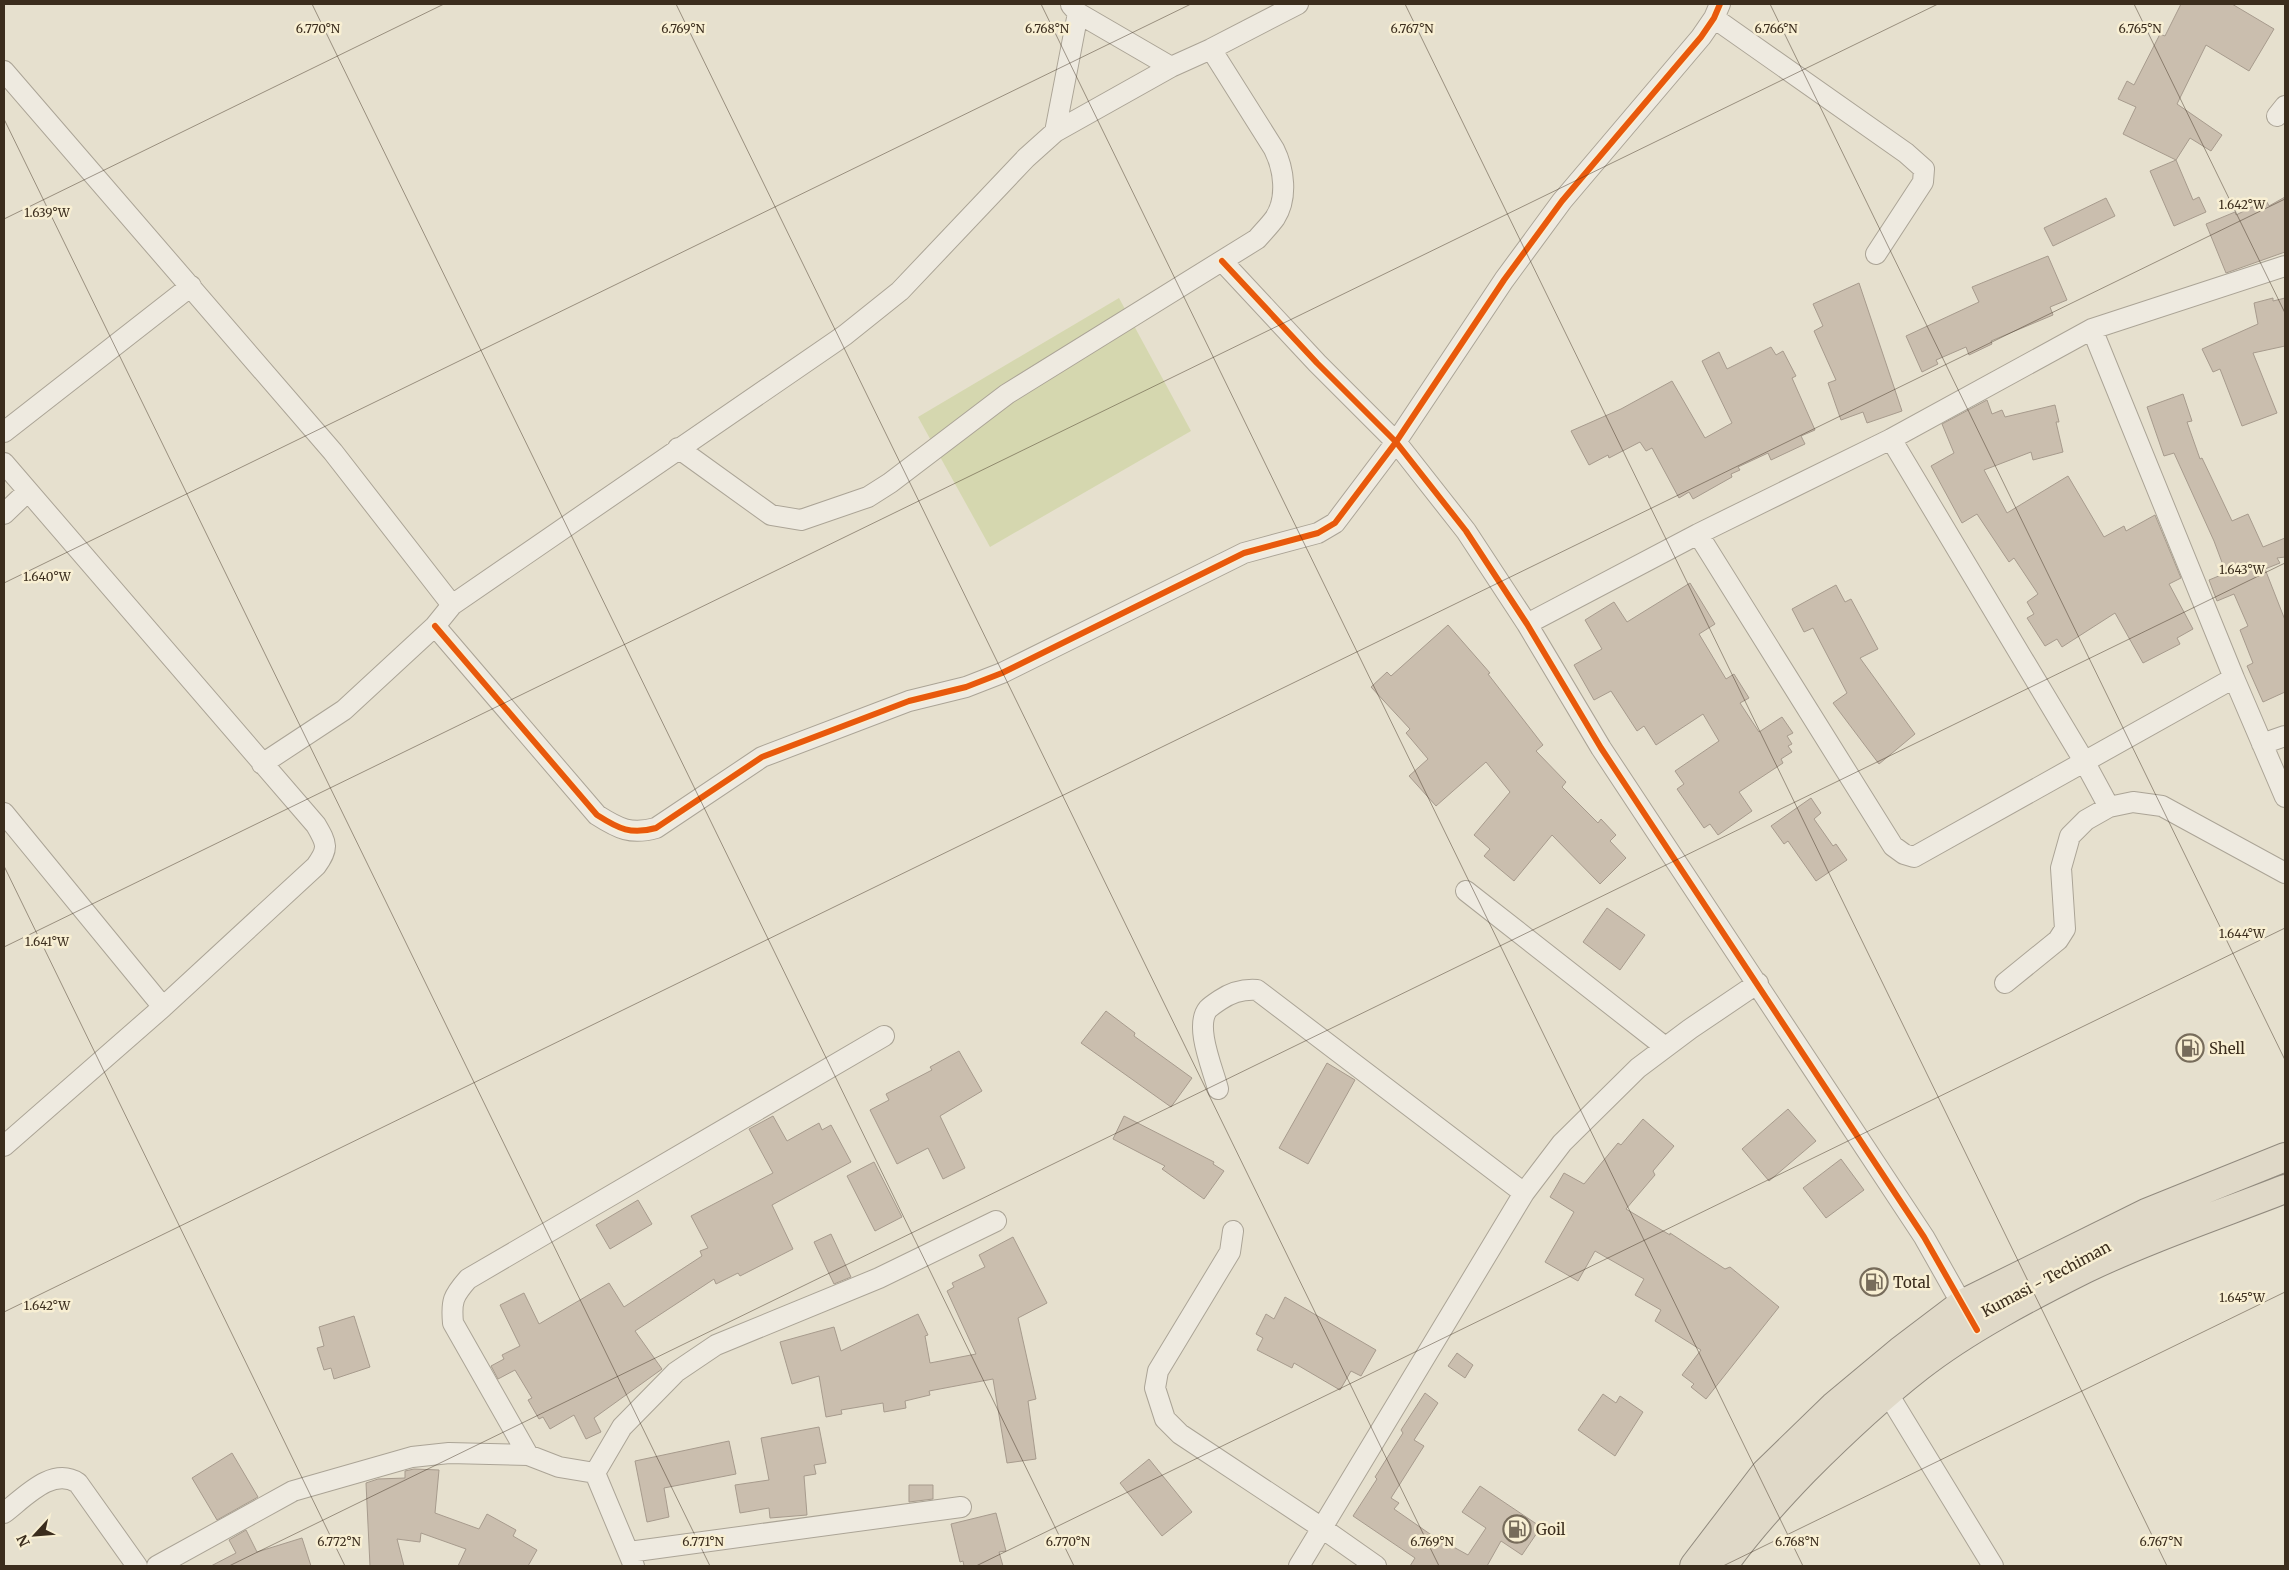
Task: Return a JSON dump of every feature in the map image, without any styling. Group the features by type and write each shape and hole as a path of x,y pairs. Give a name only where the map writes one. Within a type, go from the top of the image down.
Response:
{"highway":[{"path":"1694,1566 1772,1466 1834,1406 1900,1351 1962,1304 2146,1213 2285,1157"},
{"name":"Kumasi - Techiman","path":"1723,1566 1736,1548 1787,1489 1836,1438 1919,1367 1977,1330 2084,1270 2138,1246 2285,1189"}],"street":[{"path":"262,764 344,710 435,626 452,605 678,448 846,335 900,292 1026,158 1055,132 1171,66 1211,49 1298,4"},
{"path":"1055,132 1074,8 1171,66"},
{"path":"435,626 597,815 612,825 630,832 642,832 656,828 762,757 909,701 966,688 993,677 1244,553 1318,533 1335,524 1396,442 1504,280 1562,201 1701,37 1717,11 1924,169 1923,182 1876,254"},
{"path":"678,448 771,515 801,520 868,496 890,483 1007,394 1257,239 1276,217 1282,198 1282,164 1211,49"},
{"path":"4,71 333,452 452,605"},
{"path":"1222,261 1317,363 1396,442 1466,531 1527,624 1601,748 1924,1237 1977,1330"},
{"path":"1527,624 1698,534 1891,439 2092,329 2285,266"},
{"path":"4,432 191,286"},
{"path":"2092,329 2234,678 2285,797"},
{"path":"1891,439 2084,761 2109,807"},
{"path":"4,464 316,825 326,846 324,855 316,866 163,1008 4,1145"},
{"path":"4,514 27,492"},
{"path":"1698,534 1893,846 1904,854 1914,857 2234,678"},
{"path":"2262,744 2285,736"},
{"path":"2005,983 2058,940 2065,928 2061,868 2070,836 2086,820 2109,807 2133,802 2162,806 2285,873"},
{"path":"4,813 163,1008"},
{"path":"1466,891 1666,1047"},
{"path":"1298,1566 1524,1193 1562,1143 1638,1068 1758,983"},
{"path":"1218,1089 1206,1046 1203,1026 1207,1010 1222,998 1244,989 1257,990 1524,1193"},
{"path":"528,1455 453,1323 451,1306 456,1293 468,1279 884,1036"},
{"path":"595,1474 622,1427 676,1372 716,1345 879,1278 996,1221"},
{"path":"1233,1231 1230,1252 1158,1371 1155,1388 1165,1419 1180,1434 1376,1566"},
{"path":"1888,1394 1993,1566"},
{"path":"157,1566 293,1491 412,1457 449,1453 528,1455 560,1467 595,1474"},
{"path":"595,1474 631,1559 961,1507"},
{"path":"4,1513 49,1479 71,1478 78,1483 137,1566"}],"green space":[{"path":"1119,298 1191,431 990,547 918,417"}],"building":[{"path":"2181,4 2232,4 2274,29 2249,71 2206,45 2177,104 2222,135 2211,151 2190,138 2176,160 2123,134 2136,107 2118,99 2127,81 2134,85 2160,34 2165,36"},
{"path":"2176,160 2193,200 2199,197 2206,212 2174,226 2150,171"},
{"path":"2285,197 2285,252 2226,273 2206,224 2235,212 2236,215 2266,200 2269,206"},
{"path":"2106,198 2115,216 2053,246 2044,228"},
{"path":"2048,256 2067,300 2050,307 2053,315 1991,341 1992,344 1969,355 1966,347 1936,360 1938,364 1922,372 1906,336 1979,302 1972,287"},
{"path":"1859,283 1902,411 1867,423 1863,412 1841,420 1828,383 1836,380 1814,331 1823,326 1813,304"},
{"path":"2273,298 2273,301 2285,298 2285,346 2253,353 2277,413 2242,426 2220,369 2213,372 2202,349 2258,324 2254,303"},
{"path":"1771,347 1776,355 1783,351 1796,376 1792,378 1815,430 1801,436 1805,444 1771,460 1768,453 1738,467 1740,470 1731,474 1732,477 1693,499 1689,492 1679,498 1652,448 1646,451 1640,442 1609,458 1608,455 1589,465 1571,431 1621,409 1672,381 1705,438 1732,423 1702,361 1719,352 1727,369"},
{"path":"2183,394 2192,421 2187,422 2200,459 2202,458 2232,521 2248,514 2263,547 2285,538 2285,557 2277,558 2280,563 2265,569 2285,620 2285,692 2263,702 2247,666 2253,663 2240,630 2248,626 2234,594 2217,601 2209,580 2226,573 2214,541 2174,453 2164,456 2147,407"},
{"path":"1987,400 1992,414 2002,410 2005,417 2055,405 2059,422 2056,422 2063,452 2033,460 2031,452 1984,470 2007,513 2068,476 2104,537 2124,526 2126,531 2155,515 2181,578 2169,584 2193,629 2177,638 2180,644 2143,663 2115,613 2062,647 2057,639 2045,646 2027,618 2034,614 2027,602 2038,594 2014,558 2009,562 1977,514 1962,523 1931,466 1954,453 1942,424"},
{"path":"1690,583 1715,624 1699,634 1726,679 1734,674 1749,698 1740,703 1759,732 1782,717 1793,733 1787,736 1792,744 1788,746 1792,752 1781,759 1783,763 1739,792 1752,811 1718,835 1710,824 1704,828 1677,789 1684,784 1675,771 1719,741 1703,714 1656,745 1644,726 1637,731 1611,691 1594,700 1574,665 1602,649 1585,620 1614,602 1627,622"},
{"path":"1836,585 1845,602 1851,599 1878,649 1860,658 1915,734 1879,764 1833,703 1847,693 1813,628 1804,632 1792,609"},
{"path":"1448,625 1490,673 1488,674 1543,745 1536,751 1566,782 1562,787 1598,823 1601,819 1616,835 1610,841 1626,858 1600,884 1552,835 1514,881 1484,856 1490,849 1474,835 1510,792 1486,762 1436,806 1409,776 1428,759 1406,733 1410,729 1371,687 1387,672 1391,676"},
{"path":"1811,798 1821,813 1814,819 1833,846 1836,844 1847,860 1816,881 1788,841 1784,844 1771,826"},
{"path":"1607,908 1645,935 1620,970 1583,942"},
{"path":"1106,1011 1135,1033 1134,1036 1192,1078 1171,1107 1081,1043"},
{"path":"959,1051 982,1091 940,1116 965,1168 943,1179 928,1148 897,1164 870,1110 889,1100 886,1094 932,1070 930,1067"},
{"path":"1327,1063 1355,1080 1308,1164 1279,1148"},
{"path":"1788,1109 1816,1141 1769,1181 1742,1149"},
{"path":"773,1116 787,1141 819,1123 822,1130 831,1125 851,1162 772,1205 793,1249 740,1276 738,1273 716,1284 714,1279 635,1331 662,1369 594,1418 601,1432 586,1439 574,1415 550,1429 543,1417 539,1419 528,1400 532,1398 515,1370 498,1379 491,1366 504,1359 502,1355 520,1346 500,1305 524,1293 539,1324 609,1283 624,1307 702,1256 700,1251 708,1248 691,1216 773,1173 749,1129"},
{"path":"1124,1116 1214,1162 1213,1164 1224,1171 1204,1199 1162,1169 1165,1166 1113,1139"},
{"path":"1643,1119 1674,1146 1653,1171 1655,1175 1626,1209 1670,1235 1670,1233 1725,1269 1730,1267 1779,1307 1706,1399 1691,1387 1694,1384 1682,1375 1701,1350 1655,1321 1661,1310 1635,1295 1644,1279 1595,1251 1578,1281 1545,1262 1574,1212 1550,1197 1564,1173 1584,1184 1618,1143 1621,1145"},
{"path":"1841,1159 1864,1190 1826,1218 1803,1188"},
{"path":"874,1162 902,1217 875,1231 847,1176"},
{"path":"638,1200 652,1224 610,1249 596,1225"},
{"path":"831,1234 851,1277 834,1284 814,1242"},
{"path":"1013,1237 1047,1303 1018,1318 1036,1399 1028,1401 1036,1459 1007,1463 993,1379 929,1391 930,1395 905,1401 906,1408 884,1412 883,1403 841,1410 842,1414 826,1417 819,1376 792,1384 780,1342 834,1327 841,1351 918,1314 928,1335 925,1336 930,1363 976,1354 947,1291 954,1287 952,1283 985,1267 979,1255"},
{"path":"1285,1297 1376,1350 1361,1376 1351,1371 1340,1390 1294,1363 1292,1368 1257,1350 1263,1338 1256,1334 1266,1314 1274,1319"},
{"path":"354,1316 370,1367 334,1379 331,1368 324,1370 317,1348 324,1346 319,1327"},
{"path":"1457,1353 1473,1365 1465,1378 1448,1366"},
{"path":"1425,1393 1438,1403 1414,1440 1424,1446 1391,1498 1399,1503 1394,1509 1430,1534 1468,1555 1486,1528 1462,1512 1480,1486 1541,1527 1522,1555 1501,1541 1487,1566 1410,1566 1415,1558 1353,1516 1403,1433 1401,1430"},
{"path":"1603,1394 1616,1403 1620,1396 1643,1412 1615,1456 1578,1430"},
{"path":"819,1427 826,1463 814,1465 816,1474 804,1476 807,1515 770,1518 769,1508 740,1513 735,1485 769,1480 761,1438"},
{"path":"729,1441 736,1474 664,1488 669,1517 647,1522 635,1461"},
{"path":"232,1453 258,1497 217,1520 192,1478"},
{"path":"1149,1459 1192,1512 1162,1536 1120,1483"},
{"path":"414,1469 439,1470 435,1513 479,1529 487,1514 516,1530 513,1536 537,1550 528,1566 458,1566 466,1549 421,1533 420,1542 397,1539 404,1566 370,1566 366,1483 378,1479 405,1478 405,1471"},
{"path":"909,1485 933,1485 933,1499 909,1502"},
{"path":"996,1513 1006,1551 999,1552 1003,1566 964,1566 963,1561 960,1562 951,1524"},
{"path":"246,1530 257,1552 302,1538 311,1566 211,1566 236,1553 229,1540"}],"cycle path":[{"path":"435,626 597,815 619,827 639,831 656,828 762,757 909,701 966,687 1002,673 1244,553 1318,533 1335,523 1396,442 1504,280 1562,201 1701,37 1714,18 1720,4"},
{"path":"1222,261 1317,363 1396,442 1466,531 1527,624 1601,748 1924,1237 1977,1330"}],"place":[{"name":"Shell","path":"2190,1048"},
{"name":"Total","path":"1874,1282"},
{"name":"Goil","path":"1517,1529"}]}
